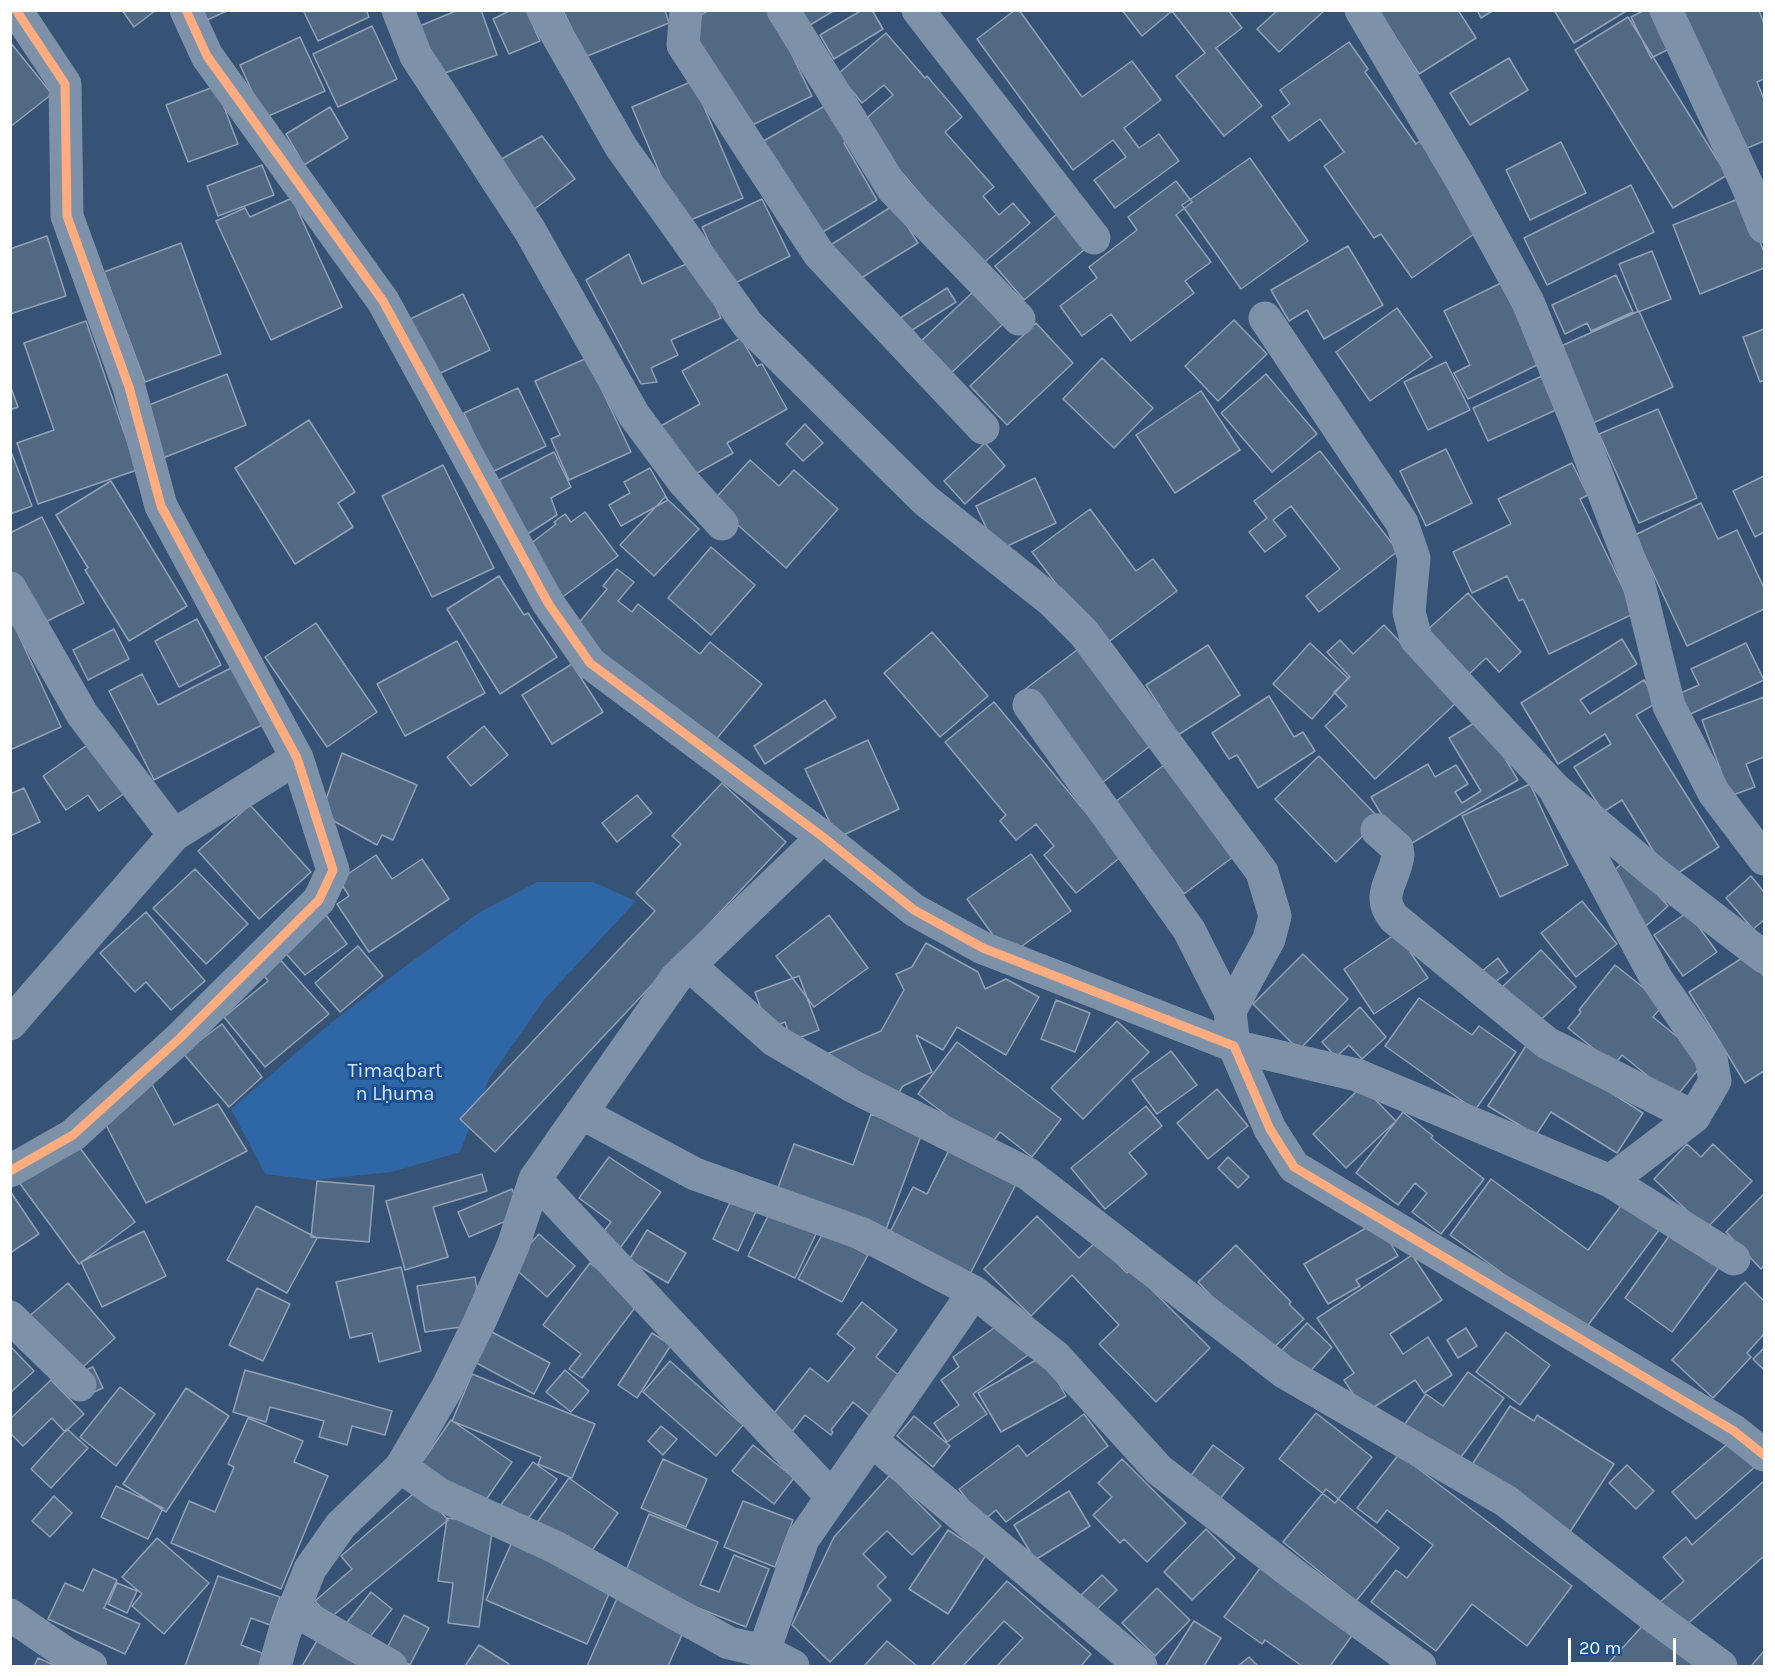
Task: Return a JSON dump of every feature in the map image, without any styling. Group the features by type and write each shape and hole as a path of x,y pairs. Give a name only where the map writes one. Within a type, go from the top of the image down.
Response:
{"street":[{"path":"10,1171 73,1135 180,1038 319,900 333,870 297,758 161,506 129,387 67,216 65,84 15,10"},
{"path":"186,10 207,56 383,301 548,603 590,663 822,837 914,910 983,948 1234,1046 1357,1075 1610,1181 1734,1259"},
{"path":"398,10 416,56 529,229 634,415 683,481 722,524"},
{"path":"543,10 621,147 748,325 925,500 1052,601 1084,633 1262,872 1275,916 1269,939 1230,1011"},
{"path":"686,10 683,45 819,254 983,428"},
{"path":"783,10 893,189 1019,319"},
{"path":"918,10 1094,238"},
{"path":"1361,10 1459,176 1528,303 1578,425 1639,585 1669,706 1714,793 1764,859"},
{"path":"1666,10 1748,187 1764,227"},
{"path":"1265,318 1402,523 1414,558 1409,612 1416,639 1554,788 1656,874 1764,957"},
{"path":"10,588 82,714 174,835"},
{"path":"1029,705 1189,930 1230,1011 1234,1046 1270,1129 1294,1167 1734,1431 1764,1455"},
{"path":"10,1024 174,835 297,758"},
{"path":"1554,788 1656,978 1711,1058 1715,1081 1694,1117 1610,1181"},
{"path":"1377,830 1397,848 1398,855 1384,899 1386,909 1394,918 1547,1043 1694,1117"},
{"path":"275,1666 284,1634 310,1569 341,1526 401,1467 447,1388 513,1246 535,1179 676,978 822,837"},
{"path":"689,965 774,1040 854,1088 1028,1174 1284,1372 1506,1501 1721,1666"},
{"path":"581,1113 695,1174 863,1234 974,1292 1056,1357 1159,1470 1297,1577 1420,1666"},
{"path":"535,1179 832,1497"},
{"path":"764,1651 803,1539 974,1292"},
{"path":"10,1317 80,1385"},
{"path":"871,1440 1141,1666"},
{"path":"401,1467 439,1494 555,1547 729,1643 764,1651 793,1666"},
{"path":"294,1610 391,1666"},
{"path":"10,1615 66,1654 91,1666"}],"green space":[{"name":"Timaqbart n Lḥuma","path":"537,882 593,882 636,901 544,1000 489,1079 460,1152 392,1172 314,1180 265,1174 231,1109 332,1022 403,968 480,912"}],"building":[{"path":"122,10 156,10 134,27"},
{"path":"202,10 229,10 207,20"},
{"path":"303,10 366,10 369,17 318,41"},
{"path":"458,10 481,10 497,55 436,76 415,28"},
{"path":"511,10 526,10 540,41 509,54 493,19"},
{"path":"563,10 665,10 669,23 585,57"},
{"path":"710,10 770,10 812,96 746,128 687,22"},
{"path":"801,10 835,10 810,25"},
{"path":"862,10 872,10 883,29 834,59 820,35"},
{"path":"1015,10 1019,10 1082,97 1132,61 1161,100 1124,128 1139,148 1159,134 1179,161 1115,208 1094,180 1126,157 1113,140 1073,170 977,39"},
{"path":"1122,10 1228,10 1242,28 1216,48 1262,106 1224,136 1176,76 1205,53 1172,11 1142,36"},
{"path":"1278,10 1325,10 1279,52 1257,29"},
{"path":"1378,10 1458,10 1476,38 1419,74"},
{"path":"1477,10 1494,10 1481,18"},
{"path":"1554,10 1628,10 1574,43"},
{"path":"1645,10 1659,10 1675,46 1651,58 1631,17"},
{"path":"1682,10 1759,10 1764,24 1764,79 1757,82 1764,99 1764,141 1740,151"},
{"path":"1628,17 1727,175 1673,208 1575,50"},
{"path":"372,26 397,79 338,107 313,54"},
{"path":"886,33 962,117 945,132 994,187 983,196 999,215 1013,203 1030,223 981,265 860,124 893,95 884,85 862,103 838,74"},
{"path":"300,37 325,91 264,118 240,65"},
{"path":"10,42 52,94 10,127"},
{"path":"1349,42 1368,69 1365,72 1416,144 1420,141 1481,229 1412,278 1381,234 1374,238 1324,166 1344,152 1320,119 1289,141 1272,117 1290,104 1280,90"},
{"path":"1509,58 1528,90 1470,125 1450,93"},
{"path":"693,81 743,198 681,224 632,107"},
{"path":"216,86 238,144 188,162 166,105"},
{"path":"830,103 850,139 844,143 877,200 821,233 760,143"},
{"path":"330,107 348,138 304,165 286,134"},
{"path":"542,136 575,179 529,213 498,161"},
{"path":"1561,142 1586,193 1530,220 1506,170"},
{"path":"1250,158 1308,241 1241,289 1182,205"},
{"path":"262,165 274,195 218,216 207,186"},
{"path":"1176,181 1192,202 1176,215 1211,262 1185,281 1194,293 1131,341 1111,314 1082,336 1060,306 1097,278 1089,267 1137,230 1128,217"},
{"path":"1631,185 1654,232 1547,285 1524,238"},
{"path":"1743,197 1764,252 1764,268 1700,294 1673,225"},
{"path":"292,198 342,307 271,340 216,221 245,208 250,217"},
{"path":"762,199 790,256 729,286 702,227"},
{"path":"894,205 918,243 853,283 829,246"},
{"path":"1063,209 1091,244 1024,300 995,266"},
{"path":"47,236 66,296 10,314 10,249"},
{"path":"181,243 221,354 145,382 104,272"},
{"path":"1348,246 1383,305 1324,339 1307,310 1289,321 1271,290"},
{"path":"1652,251 1671,299 1638,312 1619,264"},
{"path":"629,254 642,284 695,260 721,318 671,340 678,355 651,368 657,382 641,384 586,280"},
{"path":"1616,275 1633,312 1591,331 1587,323 1565,334 1552,305"},
{"path":"1501,283 1541,363 1468,399 1454,373 1470,365 1444,311"},
{"path":"947,288 956,302 906,334 897,320"},
{"path":"975,290 1005,322 949,375 919,343"},
{"path":"463,294 490,350 434,376 408,320"},
{"path":"1397,308 1432,357 1370,401 1336,352"},
{"path":"1639,311 1673,387 1593,423 1559,347"},
{"path":"1234,320 1267,354 1218,401 1185,366"},
{"path":"86,321 137,470 38,504 17,443 54,430 24,343"},
{"path":"1036,323 1073,363 1007,425 970,386"},
{"path":"1764,329 1764,380 1760,382 1743,337"},
{"path":"741,338 757,366 762,364 787,409 727,443 733,453 688,478 659,427 700,404 682,371"},
{"path":"587,358 631,452 569,480 551,439 560,435 535,381"},
{"path":"1102,358 1153,408 1114,448 1063,399"},
{"path":"1446,362 1470,410 1428,430 1404,382"},
{"path":"227,374 246,425 163,458 144,407"},
{"path":"1266,374 1317,434 1272,472 1221,413"},
{"path":"1542,376 1558,409 1488,441 1473,408"},
{"path":"10,385 18,407 10,410"},
{"path":"518,388 546,446 492,472 464,413"},
{"path":"1201,391 1240,450 1175,493 1136,435"},
{"path":"1658,409 1697,498 1639,523 1599,434"},
{"path":"309,420 355,492 338,503 353,527 295,564 235,468"},
{"path":"805,424 823,443 803,461 786,444"},
{"path":"985,443 1005,466 965,504 944,481"},
{"path":"10,449 32,506 10,514"},
{"path":"1446,449 1472,503 1426,526 1400,471"},
{"path":"1320,451 1398,551 1319,612 1306,596 1340,569 1291,506 1273,520 1286,536 1265,552 1249,532 1267,518 1254,501"},
{"path":"554,452 571,487 551,498 557,515 526,535 499,480"},
{"path":"750,460 779,486 794,470 838,509 786,568 712,502"},
{"path":"1572,463 1588,495 1580,499 1635,613 1549,654 1523,599 1519,601 1507,576 1472,593 1453,552 1511,524 1498,499"},
{"path":"443,465 494,568 432,597 382,496"},
{"path":"650,468 668,500 621,526 609,505 630,493 624,482"},
{"path":"1764,476 1764,532 1755,537 1733,491"},
{"path":"1035,478 1056,523 997,551 976,506"},
{"path":"111,481 187,606 129,641 85,570 88,568 56,515"},
{"path":"665,497 699,529 654,576 620,545"},
{"path":"1701,503 1718,539 1737,530 1764,588 1764,609 1687,646 1635,535"},
{"path":"1090,509 1136,571 1153,559 1177,591 1103,646 1032,552"},
{"path":"585,512 618,556 557,601 525,548 565,514 571,522"},
{"path":"42,517 84,603 37,626 10,573 10,533"},
{"path":"711,547 755,585 711,635 668,598"},
{"path":"617,569 634,582 618,601 632,612 638,604 700,654 710,642 762,684 713,743 572,631 607,589 603,586"},
{"path":"499,576 524,615 528,613 557,657 500,694 447,609"},
{"path":"1468,593 1521,652 1499,672 1486,658 1466,677 1425,632"},
{"path":"10,616 61,727 10,750"},
{"path":"197,619 221,665 179,687 155,641"},
{"path":"316,623 377,712 327,747 265,657"},
{"path":"1384,625 1457,702 1375,779 1325,726 1347,706 1334,692 1350,677 1327,652 1340,640 1353,654"},
{"path":"114,629 129,659 88,680 73,650"},
{"path":"932,632 988,696 940,737 884,673"},
{"path":"1622,639 1637,664 1580,700 1590,714 1644,680 1658,702 1636,715 1719,847 1670,878 1622,800 1603,812 1574,767 1611,744 1605,734 1558,764 1521,703"},
{"path":"457,641 485,693 405,736 377,684"},
{"path":"1310,643 1348,678 1312,719 1273,684"},
{"path":"1746,643 1764,680 1686,716 1676,695 1699,685 1691,669"},
{"path":"1208,645 1240,695 1178,735 1146,685"},
{"path":"1081,647 1154,743 1098,786 1024,690"},
{"path":"572,664 603,712 552,744 522,695"},
{"path":"233,667 262,725 154,780 109,691 142,674 158,705"},
{"path":"1269,696 1294,737 1303,732 1315,751 1258,788 1237,755 1229,759 1212,733"},
{"path":"1764,697 1764,757 1746,764 1755,787 1730,796 1702,720"},
{"path":"825,700 836,717 765,764 754,746"},
{"path":"994,702 1122,856 1076,893 1044,855 1054,846 1036,824 1016,840 1000,821 1006,815 945,742"},
{"path":"1481,719 1518,780 1402,849 1371,797 1428,764 1435,777 1456,765 1468,784 1455,792 1462,803 1481,791 1449,738"},
{"path":"484,726 508,755 471,786 447,757"},
{"path":"868,740 899,809 837,838 805,769"},
{"path":"93,741 128,791 99,811 88,795 66,810 43,776"},
{"path":"342,753 417,785 393,840 382,835 377,845 321,814"},
{"path":"1319,756 1380,819 1336,862 1275,799"},
{"path":"1168,762 1237,854 1184,894 1115,802"},
{"path":"722,783 786,842 495,1152 460,1119 655,911 636,893 681,844 672,836"},
{"path":"1530,784 1568,865 1500,897 1462,816"},
{"path":"24,788 40,822 10,836 10,794"},
{"path":"637,795 652,813 617,842 602,823"},
{"path":"250,805 311,872 259,919 198,851"},
{"path":"1031,854 1071,911 1008,956 967,899"},
{"path":"376,855 392,879 422,859 449,899 369,952 337,904 349,896 339,880"},
{"path":"1626,860 1668,906 1646,926 1603,880"},
{"path":"195,869 248,924 206,964 153,908"},
{"path":"1751,876 1764,892 1764,920 1753,929 1726,898"},
{"path":"1582,901 1617,944 1576,977 1541,933"},
{"path":"321,908 347,944 305,975 281,948"},
{"path":"146,912 205,981 171,1010 146,982 135,992 100,953"},
{"path":"1688,912 1717,952 1683,976 1654,935"},
{"path":"829,915 868,968 814,1007 776,956"},
{"path":"1397,933 1428,978 1374,1014 1344,969"},
{"path":"926,943 978,972 985,989 1006,979 1039,997 1006,1055 957,1027 943,1050 916,1035 932,1072 903,1086 895,1099 820,1057 881,1031 904,990 896,974 912,967"},
{"path":"358,946 383,976 340,1012 315,983"},
{"path":"1541,950 1576,987 1534,1026 1499,990"},
{"path":"1750,953 1764,977 1764,1071 1745,1083 1689,992"},
{"path":"1303,954 1348,999 1299,1050 1253,1004"},
{"path":"276,955 329,1014 265,1067 224,1017 268,981 261,971"},
{"path":"1498,958 1508,972 1487,988 1477,975"},
{"path":"1615,965 1664,1004 1653,1017 1706,1060 1675,1098 1622,1055 1614,1065 1568,1028 1581,1012 1579,1010"},
{"path":"799,976 819,1030 791,1041 785,1022 768,1029 755,992"},
{"path":"1419,998 1472,1035 1479,1026 1516,1052 1475,1110 1385,1046"},
{"path":"1056,1000 1090,1013 1075,1052 1041,1039"},
{"path":"1360,1007 1386,1037 1362,1059 1349,1045 1336,1057 1322,1042"},
{"path":"1117,1021 1149,1052 1083,1119 1051,1088"},
{"path":"222,1024 262,1077 229,1107 183,1053"},
{"path":"1529,1041 1643,1113 1617,1153 1551,1112 1536,1135 1488,1106"},
{"path":"957,1042 1061,1119 1032,1157 1000,1132 989,1147 918,1094"},
{"path":"1171,1051 1197,1085 1157,1114 1132,1080"},
{"path":"152,1084 174,1125 218,1104 247,1151 146,1203 104,1121"},
{"path":"1362,1086 1396,1121 1346,1168 1313,1134"},
{"path":"1217,1089 1248,1126 1208,1159 1177,1123"},
{"path":"1146,1106 1162,1126 1129,1153 1147,1174 1105,1209 1071,1168"},
{"path":"1403,1112 1433,1136 1431,1138 1484,1179 1441,1234 1412,1212 1427,1193 1415,1183 1398,1205 1356,1173"},
{"path":"871,1114 922,1133 884,1235 775,1196 794,1144 853,1165"},
{"path":"74,1140 135,1222 79,1264 18,1181"},
{"path":"1687,1144 1701,1157 1713,1144 1752,1181 1706,1229 1654,1179"},
{"path":"950,1148 1017,1182 968,1278 887,1238 913,1187 927,1194"},
{"path":"609,1157 661,1192 620,1248 602,1234 611,1222 579,1198"},
{"path":"1228,1157 1249,1177 1238,1188 1218,1168"},
{"path":"482,1174 487,1191 433,1207 448,1257 405,1270 386,1201"},
{"path":"1491,1179 1588,1250 1623,1203 1659,1230 1583,1332 1450,1235"},
{"path":"317,1181 374,1186 369,1242 311,1237"},
{"path":"512,1189 522,1214 469,1237 458,1212"},
{"path":"10,1191 39,1234 10,1253"},
{"path":"1764,1194 1764,1266 1761,1269 1726,1232"},
{"path":"733,1196 758,1207 738,1251 713,1239"},
{"path":"256,1206 317,1238 287,1293 227,1260"},
{"path":"770,1212 816,1234 795,1278 748,1256"},
{"path":"1037,1216 1079,1258 1096,1242 1127,1273 1131,1269 1210,1348 1156,1402 1099,1344 1119,1325 1072,1275 1031,1316 984,1269"},
{"path":"1378,1221 1398,1256 1356,1280 1360,1286 1328,1304 1304,1264"},
{"path":"647,1230 686,1253 668,1283 629,1260"},
{"path":"144,1231 166,1276 102,1307 81,1262"},
{"path":"824,1231 868,1255 842,1302 798,1279"},
{"path":"1672,1232 1720,1266 1672,1332 1625,1298"},
{"path":"539,1234 575,1266 547,1297 511,1265"},
{"path":"1236,1245 1291,1302 1289,1304 1304,1319 1267,1354 1198,1282"},
{"path":"1412,1255 1442,1300 1390,1334 1403,1354 1428,1337 1452,1375 1424,1393 1415,1380 1365,1413 1344,1380 1354,1373 1317,1318"},
{"path":"590,1263 640,1301 582,1378 569,1369 581,1354 543,1325"},
{"path":"401,1267 421,1351 379,1362 372,1333 350,1338 336,1282"},
{"path":"475,1277 482,1324 425,1332 417,1286"},
{"path":"1745,1282 1764,1301 1764,1334 1747,1353 1751,1357 1713,1398 1672,1360"},
{"path":"68,1283 115,1338 75,1374 27,1318"},
{"path":"257,1288 290,1304 263,1361 229,1345"},
{"path":"862,1302 897,1330 876,1357 901,1377 870,1416 853,1402 831,1430 833,1432 831,1435 805,1415 791,1433 771,1417 810,1368 828,1382 855,1348 837,1334"},
{"path":"1004,1321 1028,1355 973,1394 987,1414 947,1442 934,1423 959,1405 941,1380 959,1367 953,1357"},
{"path":"1307,1323 1332,1347 1305,1377 1279,1353"},
{"path":"1466,1328 1477,1346 1458,1358 1447,1340"},
{"path":"490,1331 550,1363 534,1394 473,1361"},
{"path":"1506,1332 1550,1365 1520,1405 1476,1372"},
{"path":"652,1333 671,1345 637,1398 618,1385"},
{"path":"10,1346 34,1371 10,1393"},
{"path":"1764,1348 1764,1370 1753,1359"},
{"path":"1043,1356 1066,1396 1001,1432 978,1393"},
{"path":"670,1361 743,1425 716,1456 643,1392"},
{"path":"93,1367 103,1388 78,1399 68,1377"},
{"path":"245,1370 392,1411 385,1435 352,1426 347,1445 319,1437 324,1421 270,1407 266,1422 233,1412"},
{"path":"565,1370 589,1391 571,1412 546,1392"},
{"path":"1468,1372 1504,1398 1453,1468 1400,1431 1426,1394 1443,1406"},
{"path":"472,1374 595,1424 572,1478 538,1464 541,1457 452,1421"},
{"path":"51,1380 84,1414 65,1432 52,1418 23,1446 10,1433 10,1419"},
{"path":"120,1387 155,1414 116,1466 80,1437"},
{"path":"186,1388 229,1416 166,1512 123,1484"},
{"path":"1510,1406 1534,1421 1537,1415 1614,1464 1566,1538 1466,1474"},
{"path":"1316,1413 1372,1457 1335,1503 1279,1459"},
{"path":"1084,1414 1108,1446 1006,1522 996,1510 983,1521 959,1489 1018,1445 1027,1456"},
{"path":"914,1416 950,1446 933,1467 897,1436"},
{"path":"248,1418 303,1441 294,1462 328,1476 281,1589 171,1543 189,1501 215,1512 234,1467 228,1464"},
{"path":"451,1420 512,1462 481,1507 420,1465"},
{"path":"661,1426 677,1439 663,1455 648,1441"},
{"path":"67,1429 88,1448 51,1488 31,1469"},
{"path":"1732,1440 1756,1466 1696,1519 1672,1492"},
{"path":"753,1445 794,1478 774,1504 732,1471"},
{"path":"1213,1445 1244,1468 1220,1499 1190,1477"},
{"path":"1399,1454 1572,1586 1527,1646 1472,1604 1436,1651 1371,1602 1396,1570 1407,1578 1433,1545 1387,1510 1377,1523 1357,1508"},
{"path":"663,1459 707,1479 686,1527 641,1508"},
{"path":"1122,1459 1186,1523 1147,1562 1124,1539 1120,1543 1093,1515 1112,1497 1098,1483"},
{"path":"533,1462 557,1479 524,1524 500,1506"},
{"path":"1627,1465 1654,1491 1636,1509 1609,1483"},
{"path":"890,1475 941,1526 912,1555 887,1531 863,1554 886,1577 877,1586 891,1600 830,1662 792,1625 834,1537"},
{"path":"569,1478 618,1513 586,1559 536,1524"},
{"path":"1764,1481 1764,1556 1683,1628 1660,1602 1684,1581 1663,1557 1686,1537 1692,1545"},
{"path":"116,1486 163,1508 148,1539 101,1517"},
{"path":"420,1488 448,1520 330,1618 315,1601 352,1569 341,1556"},
{"path":"1326,1489 1399,1548 1356,1601 1283,1542"},
{"path":"1069,1491 1090,1526 1035,1560 1014,1525"},
{"path":"54,1496 72,1513 50,1537 32,1521"},
{"path":"743,1501 793,1520 775,1567 724,1547"},
{"path":"649,1514 718,1542 700,1585 719,1592 734,1555 769,1569 746,1627 623,1578"},
{"path":"447,1518 493,1524 479,1627 448,1623 453,1583 438,1581"},
{"path":"1206,1529 1235,1558 1192,1600 1164,1572"},
{"path":"948,1530 986,1555 948,1614 909,1589"},
{"path":"157,1538 209,1583 164,1634 132,1606 142,1594 122,1577"},
{"path":"512,1542 612,1587 587,1644 486,1600"},
{"path":"1261,1567 1354,1633 1330,1666 1302,1666 1265,1640 1262,1644 1224,1617"},
{"path":"93,1569 117,1580 104,1608 140,1624 125,1654 48,1619 65,1583 83,1591"},
{"path":"1102,1575 1117,1590 1096,1610 1081,1595"},
{"path":"218,1576 280,1597 270,1625 251,1618 241,1645 270,1656 267,1666 185,1666"},
{"path":"1007,1581 1091,1654 1081,1666 997,1666 1023,1638 1004,1621 963,1666 931,1666"},
{"path":"117,1583 137,1591 127,1613 108,1604"},
{"path":"1157,1588 1190,1620 1155,1656 1122,1623"},
{"path":"371,1592 392,1609 365,1643 344,1626"},
{"path":"618,1596 686,1626 668,1666 587,1666"},
{"path":"404,1615 429,1628 410,1665 385,1652"},
{"path":"1194,1621 1221,1638 1204,1666 1166,1665"},
{"path":"1646,1622 1697,1666 1606,1666"},
{"path":"324,1629 388,1666 302,1666"},
{"path":"887,1641 917,1666 864,1666"},
{"path":"479,1645 509,1664 508,1666 465,1666"},
{"path":"1764,1651 1764,1666 1751,1666"},
{"path":"1249,1657 1258,1666 1238,1666"},
{"path":"38,1658 56,1666 34,1666"}],"cycle path":[{"path":"10,1171 73,1135 180,1038 319,900 333,870 297,758 161,506 129,387 67,216 65,84 16,10"},
{"path":"186,10 207,56 383,301 548,603 590,663 823,837 914,910 983,948 1234,1046 1270,1129 1294,1167 1734,1431 1764,1455"}]}
